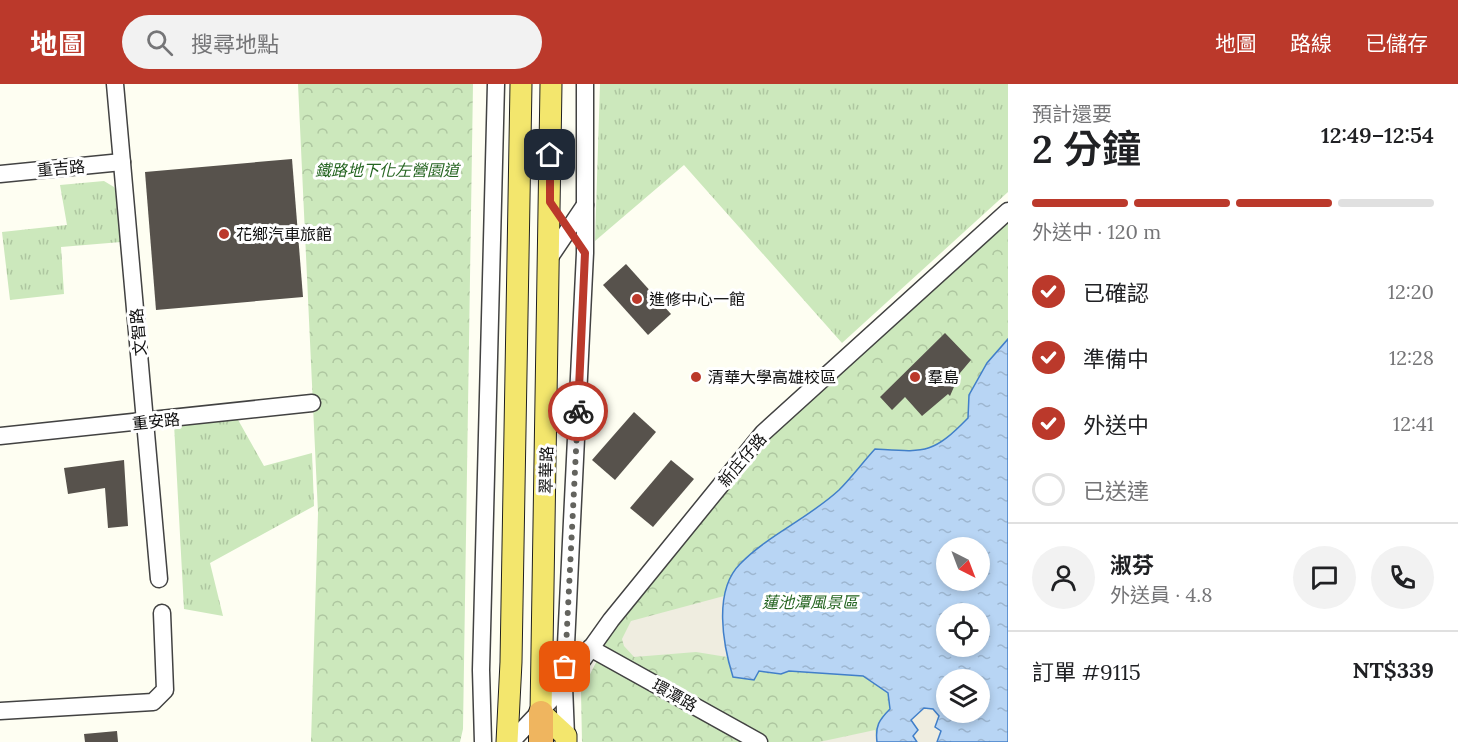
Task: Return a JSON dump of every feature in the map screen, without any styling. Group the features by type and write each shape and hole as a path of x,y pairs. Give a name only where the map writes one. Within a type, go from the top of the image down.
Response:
{"highway":[{"path":"541,713 541,742"}],"main road":[{"name":"翠華路","path":"507,742 511,662 521,84"},
{"name":"翠華路","path":"551,84 541,713 566,739"}],"street":[{"name":"文智路","path":"115,84 147,422 159,579"},
{"path":"483,742 482,670 496,84"},
{"name":"翠華路","path":"566,739 564,686 585,253 585,84"},
{"name":"重吉路","path":"0,174 122,162"},
{"path":"550,202 585,253"},
{"path":"550,257 586,203"},
{"name":"新庄仔路","path":"512,742 564,686 590,648 763,433 1008,211"},
{"name":"重安路","path":"0,436 312,403"},
{"path":"0,711 153,702 165,690 162,613"},
{"name":"環潭路","path":"590,648 759,742"}],"green space":[{"name":"鐵路地下化左營園道","path":"298,84 473,84 463,729 460,742 311,742 318,513"},
{"path":"600,84 1008,84 1008,192 842,343 684,165 595,241"},
{"path":"104,181 114,187 118,195 121,242 61,247 64,294 10,300 2,232 67,225 60,185"},
{"name":"蓮池潭風景區","path":"1008,220 1008,742 582,742 581,692 613,629 780,425"},
{"path":"237,418 264,466 312,453 314,506 210,563 223,616 184,609 174,424"}],"shaded area":[{"path":"724,596 722,617 727,657 696,652 634,657 624,646 622,639 631,621"},
{"path":"924,708 933,709 936,712 936,723 940,723 941,731 937,742 917,742 913,736 911,720"},
{"path":"875,730 877,742 819,742"}],"water":[{"path":"1008,339 1008,742 937,742 941,731 935,727 936,723 990,723 990,669 936,669 936,712 933,709 924,708 911,720 918,730 913,736 917,742 877,742 879,724 890,709 888,693 863,676 789,671 781,674 759,671 754,680 733,677 726,650 723,603 732,575 740,564 763,544 839,490 875,449 906,451 927,449 945,439 968,418 969,395 987,363"}],"building":[{"name":"花鄉汽車旅館","path":"292,159 303,297 156,310 145,172"},
{"name":"進修中心一館","path":"626,264 671,314 648,335 603,285"},
{"path":"945,333 971,360 960,373 950,396 948,394 922,416 905,397 892,410 880,397"},
{"path":"634,412 656,432 615,480 592,460"},
{"path":"124,460 128,526 108,528 105,488 68,494 64,468"},
{"path":"671,460 694,479 653,527 630,508"},
{"path":"117,731 118,742 85,742 84,734"}],"way so far":[{"path":"565,667 578,411"}],"place":[{"name":"花鄉汽車旅館","path":"224,234"},
{"name":"進修中心一館","path":"637,299"},
{"name":"清華大學高雄校區","path":"696,377"},
{"name":"羣島","path":"915,377"}],"route":[{"path":"550,155 550,202 585,253 578,411"}]}
